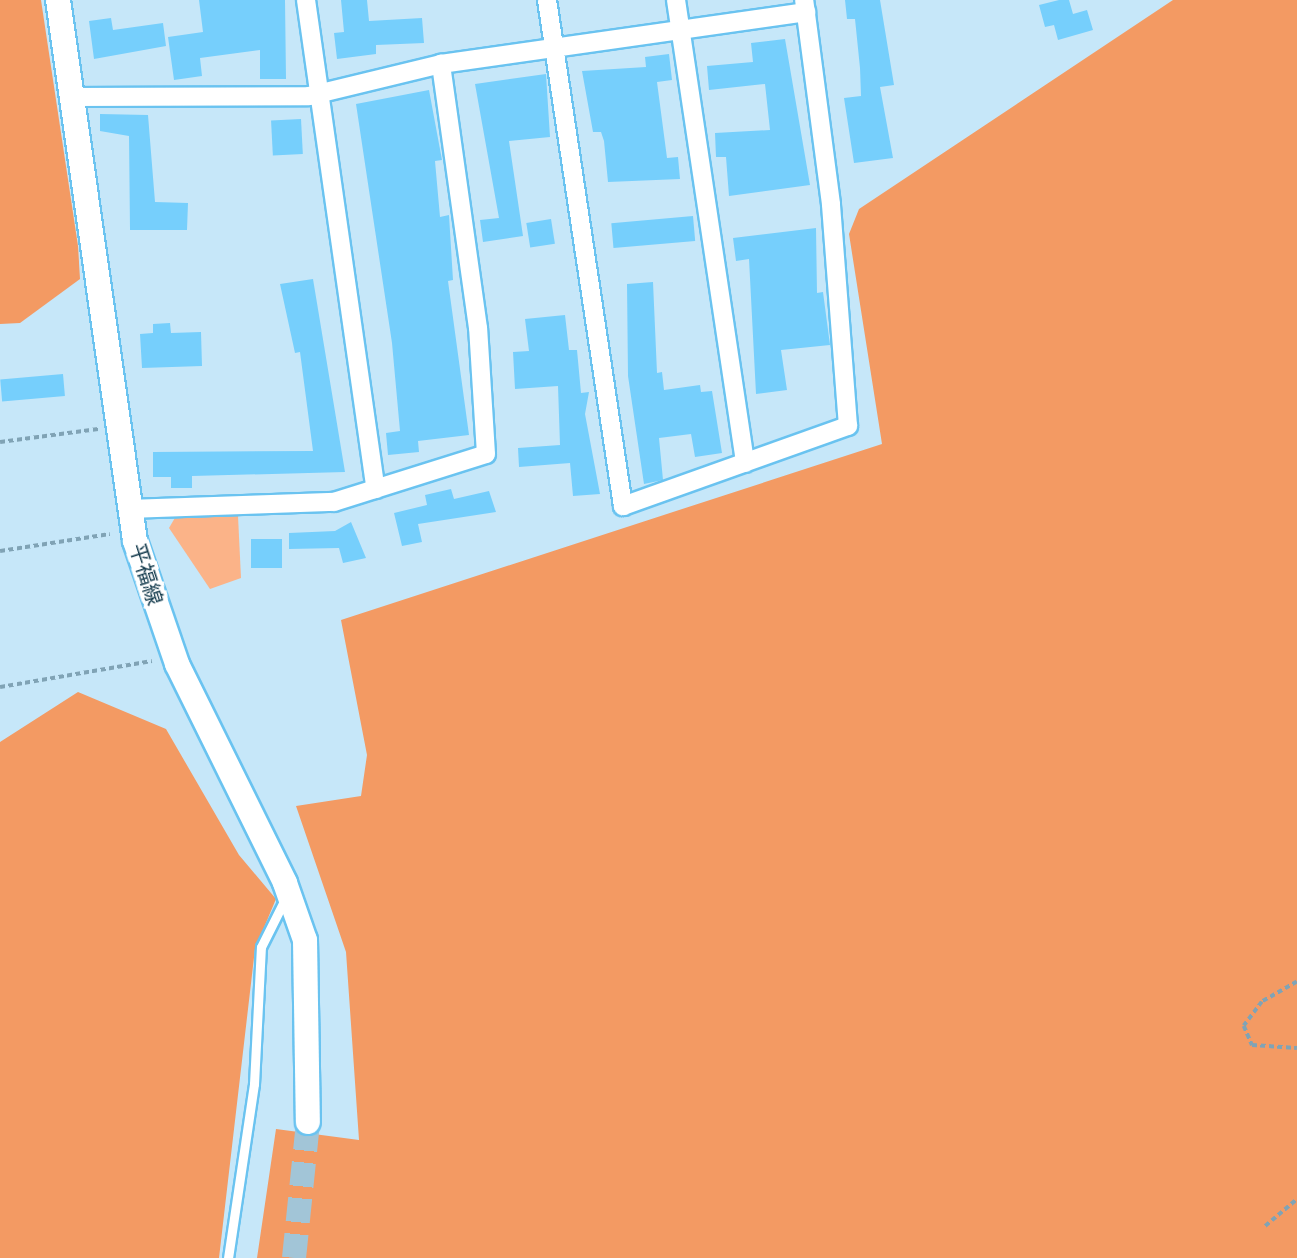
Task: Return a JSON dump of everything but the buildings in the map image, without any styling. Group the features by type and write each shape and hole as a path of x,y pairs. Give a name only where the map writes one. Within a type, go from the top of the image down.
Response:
{"street":[{"name":"平福線","path":"58,0 132,519 175,657 288,892 305,940 309,1122"},
{"path":"306,0 376,489"},
{"path":"71,97 321,91 441,64 554,49 680,30 805,6 831,204 848,426 623,506 554,49 547,0"},
{"path":"676,0 745,463"},
{"path":"132,519 334,502 486,454 478,328 441,64"}],"lane":[{"path":"228,1258 254,1084 261,947 288,892"}],"path":[{"path":"0,442 117,427"},
{"path":"0,551 132,519"},
{"path":"0,687 175,657"},
{"path":"1297,982 1262,1002 1244,1026 1252,1045 1297,1048"},
{"path":"1265,1226 1297,1199"}],"shaded area":[{"path":"0,0 41,0 78,246 80,279 20,323 0,324"},
{"path":"1173,0 1297,0 1297,1258 257,1258 276,1129 359,1140 346,952 296,806 361,796 367,755 341,620 882,444 849,234 859,209"},
{"path":"176,516 238,516 241,578 210,589 169,528"},
{"path":"78,692 166,729 239,855 276,899 255,949 219,1258 0,1258 0,742"}],"tunnel":[{"path":"294,1258 308,1122"}]}
